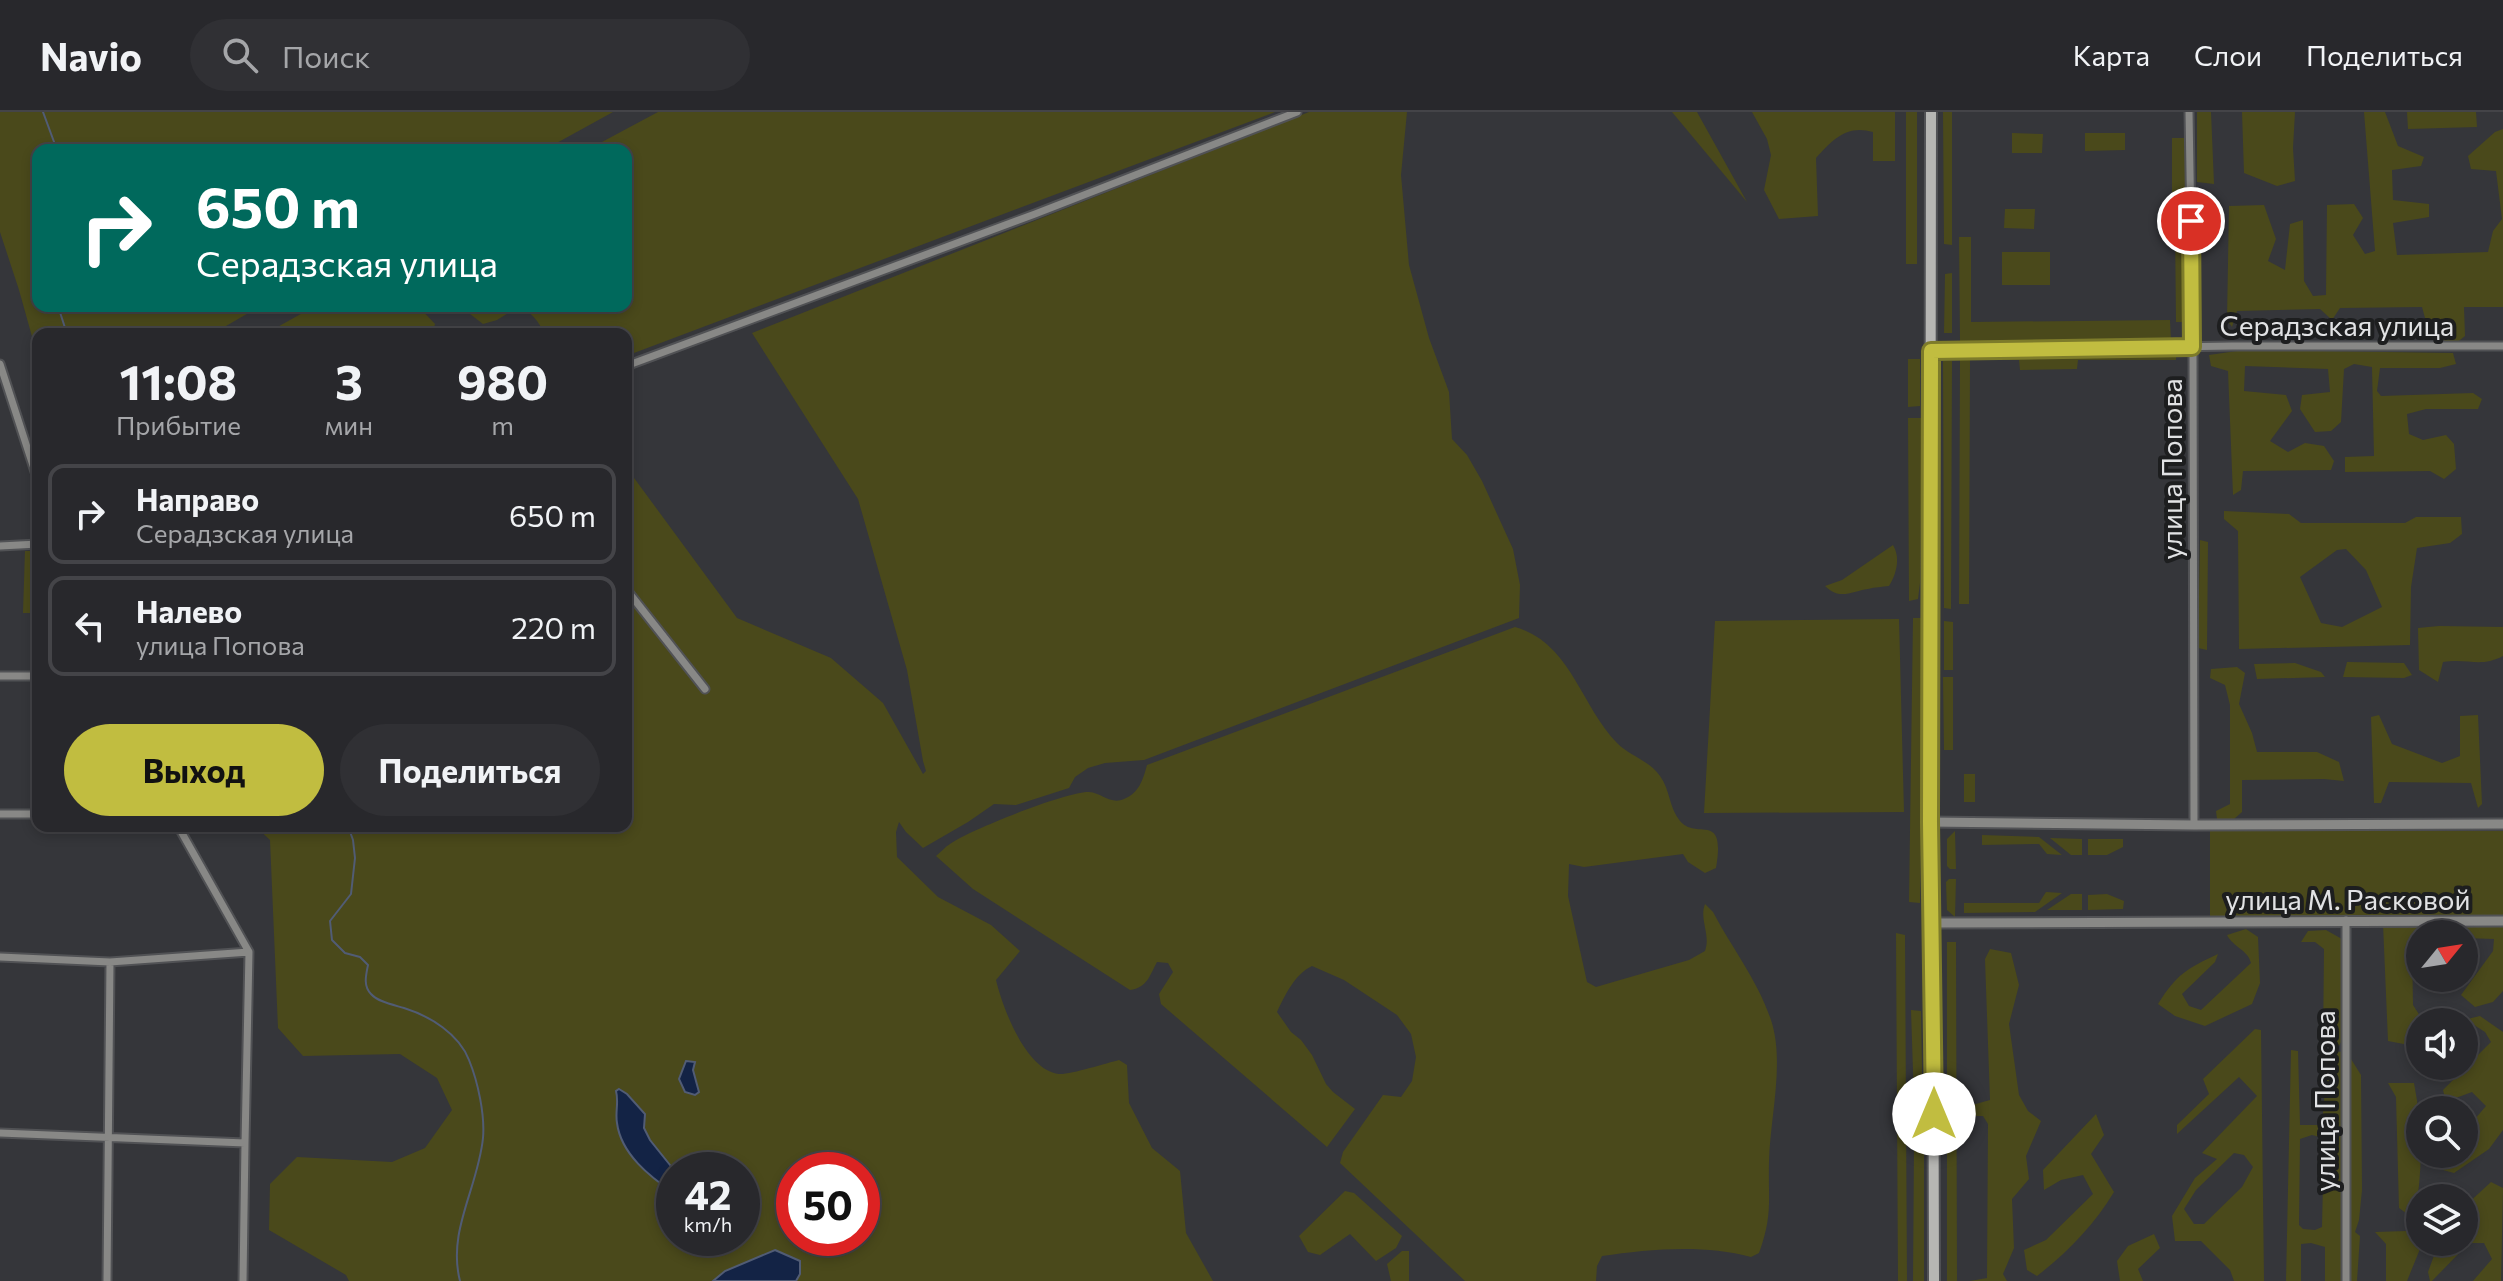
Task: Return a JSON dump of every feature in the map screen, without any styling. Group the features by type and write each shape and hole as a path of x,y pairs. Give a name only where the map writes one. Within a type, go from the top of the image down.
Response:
{"main road":[{"path":"1931,112 1930,822 1934,1281"}],"street":[{"path":"632,364 1035,214 1297,112"},
{"name":"улица Попова","path":"2189,112 2194,825"},
{"name":"Серадзская улица","path":"1931,351 2503,346"},
{"path":"0,364 32,463"},
{"path":"0,546 32,544"},
{"path":"632,597 705,689"},
{"path":"0,676 32,676"},
{"path":"0,814 32,814"},
{"path":"1930,822 2503,824"},
{"path":"181,832 249,952 243,1281"},
{"name":"улица Попова","path":"2346,920 2346,1281"},
{"name":"улица М. Расковой","path":"1933,923 2503,921"},
{"path":"0,957 110,962 249,952"},
{"path":"107,1281 110,962"},
{"path":"0,1133 245,1143"}],"shaded area":[{"path":"0,112 613,112 555,144 32,144 32,312 250,312 222,328 32,328 32,337 0,232"},
{"path":"658,112 1275,112 632,354 632,328 542,328 527,312 632,312 632,144 598,144"},
{"path":"1309,112 1407,112 1401,175 1409,265 1429,338 1449,392 1452,439 1467,455 1482,481 1513,549 1520,585 1519,618 1144,760 1105,763 1088,768 1075,777 1069,788 1016,805 994,804 923,848 899,822 896,832 897,857 938,897 991,925 1020,951 996,980 1010,1021 1036,1062 1059,1074 1119,1060 1127,1065 1129,1103 1152,1148 1180,1171 1186,1233 1213,1281 349,1281 346,1275 269,1230 270,1184 297,1157 392,1162 425,1148 452,1110 437,1078 400,1054 303,1056 278,1028 270,840 261,832 632,832 632,475 737,618 831,658 883,703 923,774 926,771 907,670 858,499 752,333"},
{"path":"1672,112 1697,112 1747,202"},
{"path":"1752,112 1895,112 1895,161 1873,161 1873,132 1855,130 1841,135 1816,158 1818,216 1779,219 1764,190 1771,155 1767,139"},
{"path":"1906,112 1917,112 1917,264 1906,264"},
{"path":"1943,112 1952,112 1952,245 1944,244"},
{"path":"2197,112 2211,112 2214,184 2197,182"},
{"path":"2242,112 2295,112 2295,181 2277,186 2244,173"},
{"path":"2364,112 2385,112 2398,146 2424,157 2421,166 2392,170 2393,200 2429,204 2429,217 2393,223 2397,255 2488,252 2493,231 2502,219 2496,171 2471,169 2468,156 2495,132 2503,129 2503,307 2464,307 2465,336 2455,344 2430,336 2422,307 2340,308 2332,320 2320,309 2237,311 2232,327 2227,320 2229,206 2264,205 2276,239 2268,261 2285,270 2290,224 2303,220 2304,281 2313,296 2326,295 2327,205 2354,204 2363,218 2353,235 2365,254 2375,251"},
{"path":"2407,112 2476,112 2477,127 2408,129"},
{"path":"2012,133 2043,134 2042,153 2012,153"},
{"path":"2085,133 2125,133 2125,150 2085,151"},
{"path":"2172,138 2185,138 2185,193 2172,192"},
{"path":"2005,209 2035,209 2034,229 2004,228"},
{"path":"2175,225 2186,225 2188,322 2176,322"},
{"path":"1959,237 1971,237 1971,322 2170,320 2171,342 1960,344"},
{"path":"2002,252 2050,252 2050,285 2002,285"},
{"path":"1952,273 1952,333 1944,333 1945,274"},
{"path":"304,312 424,312 435,324 434,328 276,328"},
{"path":"469,312 510,312 483,324"},
{"path":"2176,350 2176,360 2078,360 2077,369 2020,370 2019,360 1970,360 1969,604 1959,604 1960,354"},
{"path":"2244,350 2453,353 2456,364 2440,368 2380,368 2377,391 2381,396 2473,393 2482,399 2478,409 2426,409 2407,414 2409,434 2423,440 2446,435 2454,444 2456,469 2444,479 2430,471 2345,472 2345,457 2374,456 2372,367 2354,364 2344,369 2341,422 2331,431 2315,432 2300,409 2302,395 2330,392 2328,369 2245,366 2244,391 2286,395 2292,411 2270,441 2288,452 2305,443 2324,446 2334,461 2331,470 2243,471 2241,490 2233,495 2228,371 2211,366 2209,355"},
{"path":"1908,359 1920,359 1920,406 1908,407"},
{"path":"1943,361 1952,361 1951,609 1944,608"},
{"path":"1908,418 1922,418 1920,583 1918,599 1909,601"},
{"path":"2224,511 2289,514 2301,523 2405,523 2416,517 2461,517 2462,534 2450,543 2417,548 2411,587 2410,645 2239,649 2238,531 2224,519","holes":["2346,549 2366,570 2382,607 2342,627 2321,623 2300,577 2337,550"]},
{"path":"2200,540 2208,542 2207,650 2198,648"},
{"path":"1893,545 1897,566 1889,586 1841,594 1825,586 1842,580"},
{"path":"25,551 32,551 32,613 23,613"},
{"path":"1913,618 1924,618 1920,903 1909,902"},
{"path":"1899,619 1904,812 1704,813 1715,621"},
{"path":"1944,621 1953,622 1953,670 1944,670"},
{"path":"1515,627 1534,635 1549,647 1573,677 1604,728 1617,743 1656,771 1680,821 1694,829 1708,830 1717,839 1716,868 1705,873 1688,862 1683,854 1584,867 1569,864 1568,896 1587,982 1596,987 1689,960 1705,951 1705,904 1713,912 1759,992 1775,1036 1777,1072 1770,1145 1768,1218 1759,1253 1751,1257 1696,1249 1638,1251 1602,1256 1597,1266 1596,1281 1465,1281 1340,1163 1343,1152 1383,1095 1401,1097 1412,1081 1416,1057 1411,1034 1397,1015 1344,980 1312,966 1296,980 1283,999 1277,1012 1312,1055 1326,1084 1355,1109 1327,1147 1161,1004 1159,994 1173,972 1168,963 1157,962 1144,984 1130,990 973,889 936,856 950,844 977,830 1061,798 1089,792 1115,801 1124,799 1137,790 1147,765"},
{"path":"2503,627 2503,656 2481,662 2443,662 2438,682 2419,670 2418,628"},
{"path":"2347,662 2404,663 2412,675 2404,678 2343,677"},
{"path":"2295,663 2321,672 2325,677 2257,679 2254,664"},
{"path":"2237,667 2245,673 2239,704 2257,752 2317,752 2339,762 2344,781 2242,780 2242,812 2234,819 2217,819 2216,811 2230,804 2230,705 2225,685 2210,678 2211,669"},
{"path":"1943,677 1953,677 1953,750 1944,750"},
{"path":"2379,715 2392,744 2442,763 2460,756 2460,716 2478,715 2482,804 2478,808 2471,783 2389,782 2381,803 2374,803 2371,717"},
{"path":"1964,774 1975,774 1975,802 1964,802"},
{"path":"1955,831 1956,869 1950,869 1947,866 1947,839"},
{"path":"2210,831 2503,831 2503,917 2210,917"},
{"path":"1982,835 2039,837 2062,855 2047,854 2039,844 1982,845"},
{"path":"2050,838 2082,839 2082,855 2071,855"},
{"path":"2088,839 2123,839 2123,847 2107,855 2088,855"},
{"path":"1956,879 1955,917 1947,910 1946,882"},
{"path":"2046,892 2062,893 2035,912 1964,913 1964,903 2039,903"},
{"path":"2071,894 2082,894 2082,910 2047,910"},
{"path":"2107,894 2124,901 2123,909 2088,910 2088,895"},
{"path":"2383,924 2406,924 2406,992 2413,992 2415,1008 2406,1008 2406,1044 2388,1041"},
{"path":"2478,925 2503,925 2503,991 2493,1002 2475,1007 2461,995 2463,992 2478,992 2478,972 2493,951 2494,939 2478,938"},
{"path":"2246,929 2258,937 2260,983 2252,1004 2205,1026 2175,1016 2158,1004 2183,973 2218,954 2215,962 2182,994 2189,1006 2201,1010 2251,963 2227,935"},
{"path":"2326,930 2349,943 2346,1032 2339,1046 2323,1044 2324,949 2315,942 2301,942 2308,931"},
{"path":"1896,933 1905,935 1907,1281 1898,1281"},
{"path":"1947,942 1956,942 1957,1281 1947,1281"},
{"path":"1990,949 2011,953 2019,985 2009,1024 2019,1095 2028,1111 2041,1121 2026,1156 2029,1179 2012,1199 2014,1248 2003,1274 2007,1281 1970,1281 1987,1278 1988,1124 1983,1116 1963,1116 1965,1107 1990,1100 1985,959"},
{"path":"1911,1010 1921,1011 1923,1133 1915,1132"},
{"path":"2478,1016 2503,1032 2503,1130 2489,1149 2478,1157 2478,1115 2486,1106 2472,1092 2444,1096 2443,1090 2453,1080 2478,1080 2478,1055 2491,1042 2478,1028"},
{"path":"2255,1029 2261,1030 2264,1281 2234,1281 2230,1270 2201,1241 2175,1241 2172,1216 2195,1178 2217,1159 2202,1153 2257,1096 2239,1077 2177,1134 2177,1125 2209,1094 2203,1079","holes":["2234,1153 2244,1155 2253,1167 2242,1187 2204,1224 2194,1224 2184,1209 2196,1190"]},
{"path":"2291,1050 2298,1051 2300,1125 2322,1125 2328,1053 2346,1051 2361,1075 2362,1190 2355,1232 2360,1236 2357,1281 2325,1281 2325,1247 2311,1243 2301,1244 2301,1281 2286,1281","holes":["2312,1135 2324,1138 2322,1227 2303,1229 2299,1225 2300,1139"]},
{"path":"2388,1083 2414,1083 2416,1096 2406,1096 2406,1168 2420,1168 2419,1184 2406,1184 2406,1213 2399,1208 2396,1097"},
{"path":"2096,1114 2104,1135 2091,1154 2114,1192 2080,1237 2037,1276 2027,1270 2024,1250 2046,1240 2093,1194 2083,1175 2061,1180 2044,1190 2043,1170"},
{"path":"1914,1144 1924,1144 1924,1281 1913,1281"},
{"path":"2442,1168 2461,1168 2454,1173"},
{"path":"2491,1182 2503,1188 2501,1281 2473,1281 2492,1259 2484,1243 2478,1243 2478,1194"},
{"path":"1345,1191 1354,1193 1402,1236 1396,1248 1376,1261 1350,1234 1320,1255 1308,1252 1299,1236"},
{"path":"2406,1231 2406,1256 2417,1256 2407,1281 2386,1281 2386,1244 2375,1232"},
{"path":"2154,1234 2160,1248 2138,1269 2143,1281 2120,1281 2117,1261 2128,1246"},
{"path":"1402,1251 1409,1251 1409,1281 1391,1281 1387,1264"},
{"path":"2434,1256 2456,1256 2432,1281 2428,1272"}],"water":[{"path":"686,1061 695,1062 693,1070 699,1092 695,1095 685,1092 679,1079"},
{"path":"619,1089 627,1094 645,1114 644,1128 660,1152 656,1152 656,1180 624,1145 617,1119 616,1091"},
{"path":"775,1250 776,1256 789,1256 800,1261 800,1274 796,1281 713,1281 725,1271"}],"waterway":[{"path":"43,112 55,144"},
{"path":"60,312 65,328"},
{"path":"350,832 355,858 351,894 330,921 332,940 345,953 360,957 368,965 366,984 374,997 424,1016 451,1034 464,1051 478,1088 483,1138 457,1245 460,1281"}],"route":[{"path":"1934,1114 1930,822 1931,351 2192,347 2191,221"}]}
